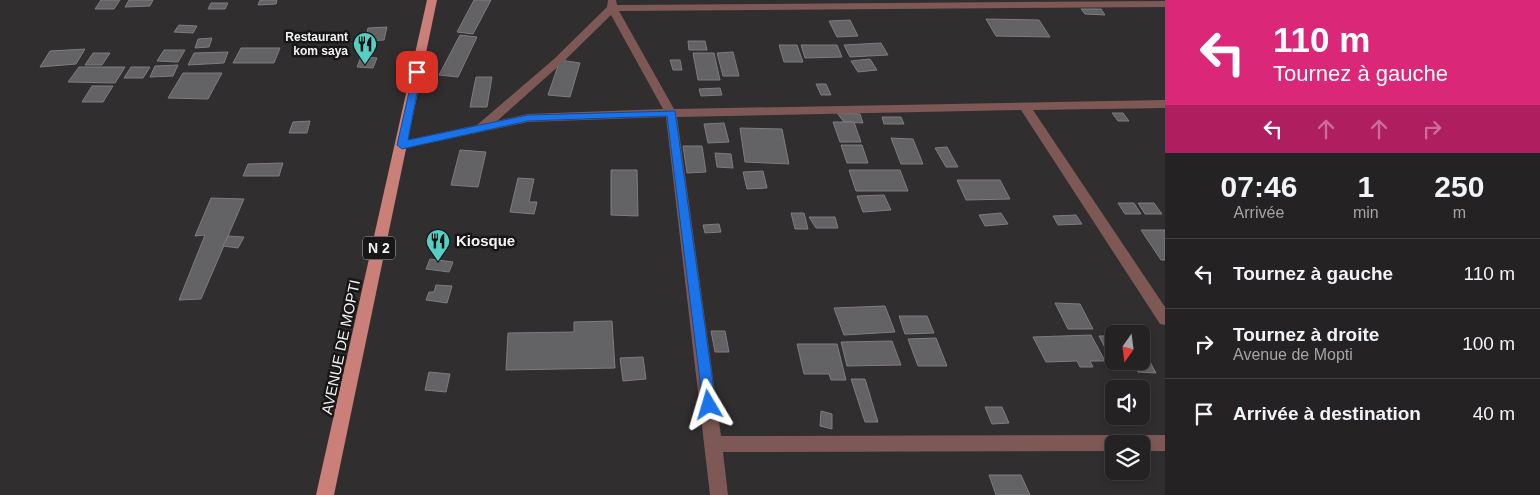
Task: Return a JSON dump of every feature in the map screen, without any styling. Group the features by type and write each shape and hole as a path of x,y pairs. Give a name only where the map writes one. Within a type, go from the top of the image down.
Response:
{"main road":[{"name":"AVENUE DE MOPTI","path":"325,495 432,0"}],"street":[{"path":"480,128 558,61 612,4 1165,4"},
{"path":"612,4 671,113 719,495"},
{"path":"402,145 528,118 671,113 1165,104"},
{"path":"1024,106 1165,319"},
{"path":"714,444 1165,442"}],"building":[{"path":"101,0 120,0 114,9 95,9"},
{"path":"129,0 153,0 150,6 125,7"},
{"path":"260,0 277,0 276,4 258,5"},
{"path":"474,0 491,0 473,34 457,32"},
{"path":"211,3 228,3 225,9 208,9"},
{"path":"1081,9 1101,9 1105,15 1085,14"},
{"path":"986,19 1039,20 1050,37 996,36"},
{"path":"850,20 858,36 837,37 829,21"},
{"path":"179,25 197,26 193,33 174,32"},
{"path":"387,27 384,40 365,41 368,28"},
{"path":"460,35 477,37 458,77 439,75"},
{"path":"212,38 209,47 195,48 198,39"},
{"path":"688,41 705,41 707,50 689,50"},
{"path":"881,43 888,55 850,57 844,45"},
{"path":"779,45 797,45 803,62 784,62"},
{"path":"801,45 837,45 842,57 805,58"},
{"path":"241,48 280,48 274,63 233,63"},
{"path":"85,49 76,64 40,67 50,51"},
{"path":"164,50 185,50 178,62 157,61"},
{"path":"228,52 224,63 188,65 194,53"},
{"path":"733,52 739,76 723,76 717,53"},
{"path":"93,53 110,53 102,65 85,65"},
{"path":"693,53 714,53 720,80 698,80"},
{"path":"361,57 377,58 373,68 357,67"},
{"path":"870,59 877,70 858,72 851,61"},
{"path":"560,60 580,63 570,97 548,95"},
{"path":"670,60 680,60 682,70 673,70"},
{"path":"178,65 173,76 150,77 155,66"},
{"path":"79,67 125,67 115,83 68,82"},
{"path":"131,67 150,67 143,78 124,78"},
{"path":"183,73 222,73 208,99 168,98"},
{"path":"476,77 492,77 487,107 470,107"},
{"path":"816,84 826,84 831,95 821,95"},
{"path":"92,86 113,86 103,102 82,102"},
{"path":"720,88 722,95 701,96 699,89"},
{"path":"837,113 860,114 863,123 844,122"},
{"path":"1112,113 1123,113 1129,121 1118,121"},
{"path":"882,117 901,117 904,124 884,124"},
{"path":"310,121 307,133 289,133 293,122"},
{"path":"833,122 854,122 861,142 840,142"},
{"path":"724,123 729,142 708,143 704,124"},
{"path":"740,128 782,129 789,164 745,162"},
{"path":"891,138 913,139 923,164 901,164"},
{"path":"841,145 862,145 868,163 847,163"},
{"path":"683,146 702,146 706,172 687,173"},
{"path":"947,147 958,167 946,167 935,148"},
{"path":"460,150 486,152 478,187 451,185"},
{"path":"715,153 731,154 733,168 717,167"},
{"path":"283,163 279,176 243,176 248,164"},
{"path":"611,170 637,170 638,216 611,215"},
{"path":"849,170 900,170 908,191 856,191"},
{"path":"763,171 767,188 747,189 743,172"},
{"path":"518,178 534,179 529,202 537,202 534,214 510,212"},
{"path":"957,180 1000,180 1010,199 966,200"},
{"path":"884,195 891,210 863,212 857,196"},
{"path":"211,198 244,199 201,299 179,300 205,235 195,236"},
{"path":"1118,203 1134,203 1141,214 1125,214"},
{"path":"1138,203 1154,203 1162,214 1145,214"},
{"path":"791,213 804,213 808,229 795,229"},
{"path":"1001,213 1008,224 985,226 979,215"},
{"path":"1076,215 1082,224 1058,225 1053,216"},
{"path":"809,217 835,217 838,228 816,228"},
{"path":"719,224 721,232 705,233 703,225"},
{"path":"1141,230 1165,230 1165,260 1161,260"},
{"path":"228,236 244,237 238,248 223,246"},
{"path":"430,259 453,262 449,272 426,269"},
{"path":"436,285 452,286 447,303 426,300 429,292 434,292"},
{"path":"1055,303 1080,304 1093,329 1068,329"},
{"path":"885,306 895,332 844,335 834,308"},
{"path":"899,316 927,316 934,333 905,334"},
{"path":"612,321 615,368 506,370 508,333 574,332 574,322"},
{"path":"711,331 725,331 729,352 715,352"},
{"path":"1091,335 1105,361 1090,361 1093,367 1080,367 1077,361 1046,362 1033,337"},
{"path":"1099,336 1105,336 1105,348"},
{"path":"936,338 947,366 918,366 908,339"},
{"path":"892,341 901,365 847,366 841,342"},
{"path":"797,344 837,344 846,380 831,380 829,374 804,374"},
{"path":"643,357 646,379 623,381 620,358"},
{"path":"1150,362 1156,373 1138,372 1137,370 1150,370"},
{"path":"429,372 450,374 446,392 425,390"},
{"path":"851,379 865,379 878,422 865,422"},
{"path":"985,407 1002,407 1009,423 992,424"},
{"path":"821,411 832,414 832,429 820,426"},
{"path":"989,475 1021,475 1030,495 996,495"}],"place":[{"name":"Restaurant kom saya","path":"365,65"},
{"name":"Kiosque","path":"438,262"}],"route":[{"path":"417,72 402,145 528,118 671,113 709,405"}]}
